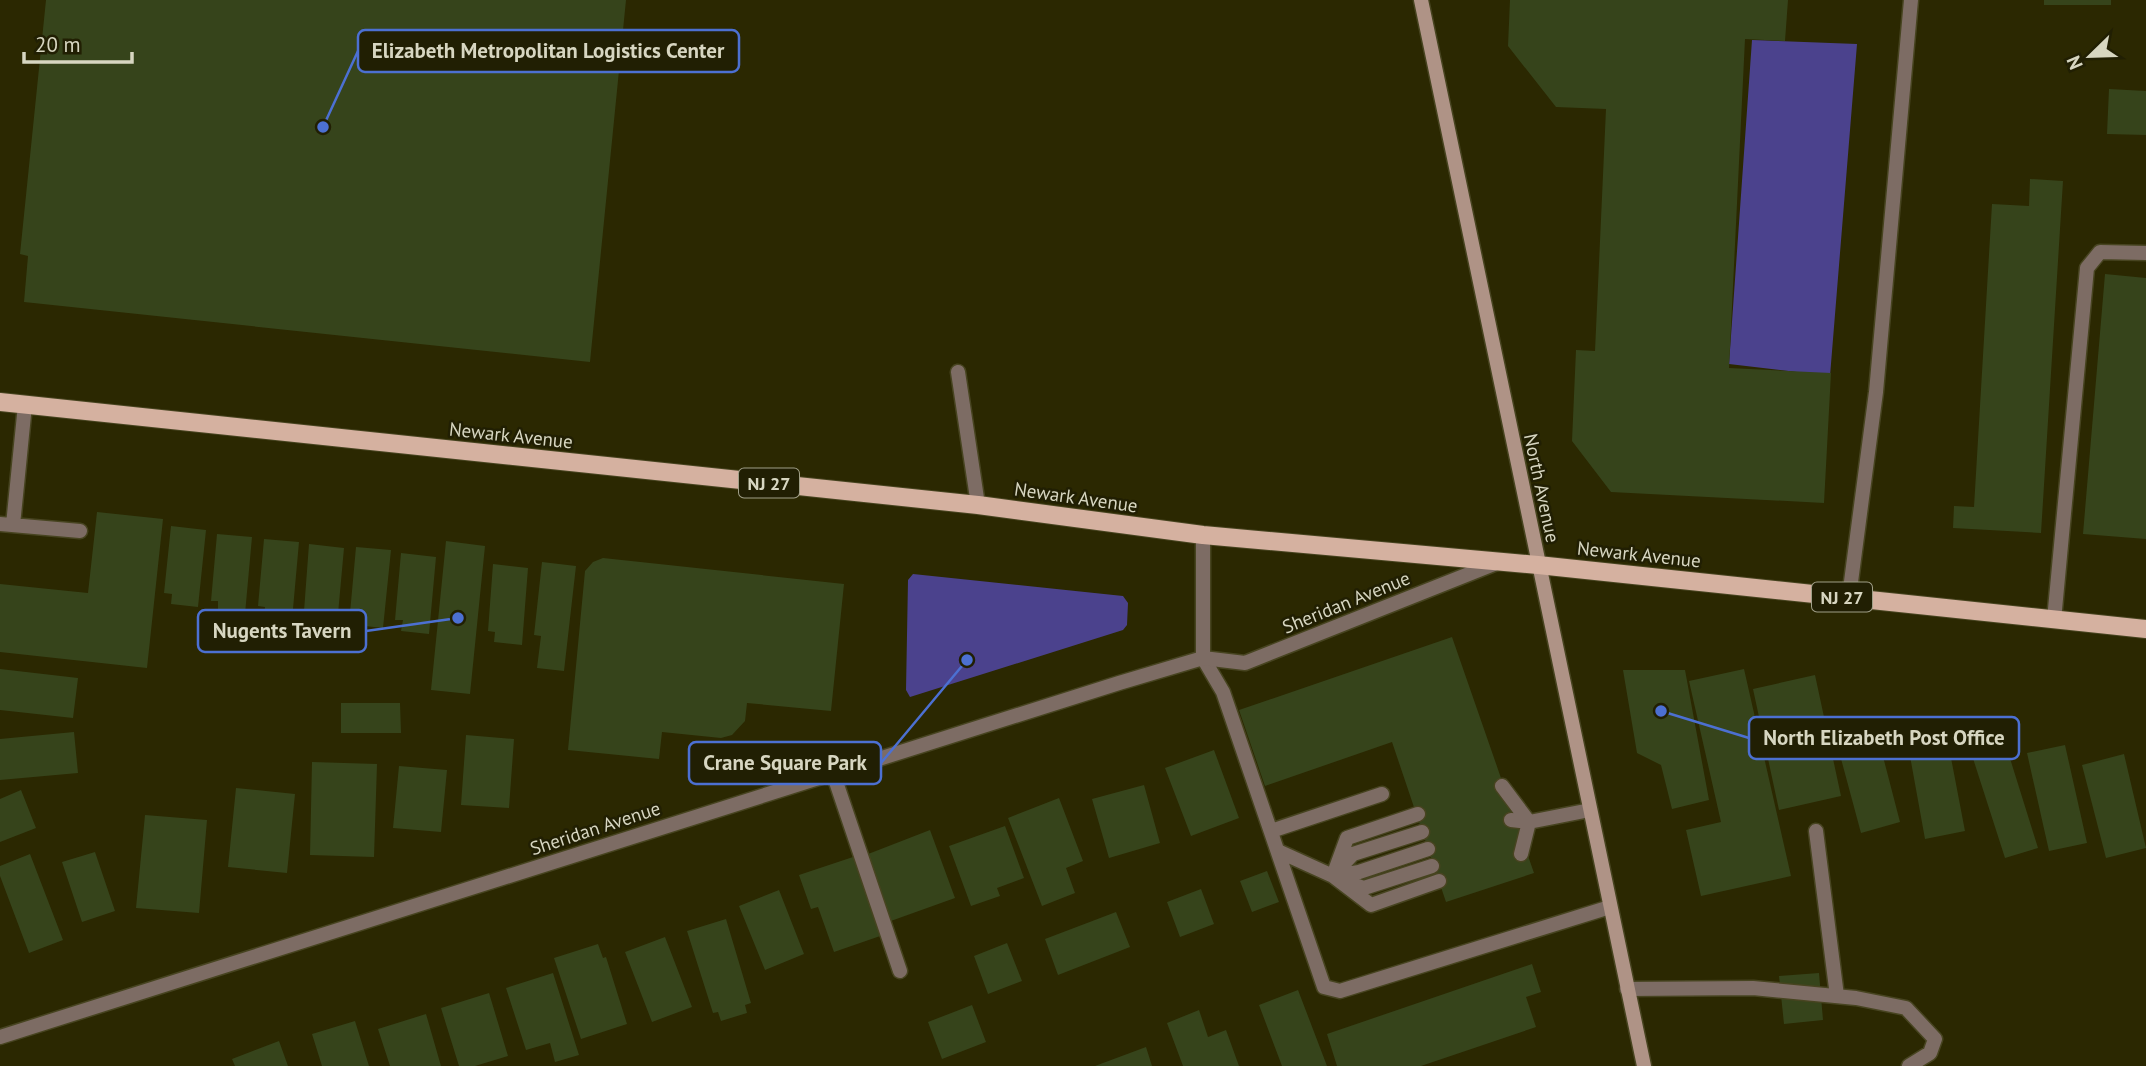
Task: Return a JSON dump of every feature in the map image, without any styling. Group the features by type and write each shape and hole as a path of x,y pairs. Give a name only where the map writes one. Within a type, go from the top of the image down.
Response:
{"main road":[{"name":"North Avenue","path":"1421,0 1644,1066"},
{"name":"Newark Avenue","path":"0,402 978,505 1203,535 1538,565 2146,629"}],"street":[{"path":"1849,597 1876,392 1911,0"},
{"path":"2053,620 2087,268 2100,252 2146,253"},
{"path":"958,372 978,505"},
{"path":"25,405 6,524 80,531"},
{"path":"1203,535 1203,658 1223,692 1324,987 1340,991 1610,907"},
{"name":"Sheridan Avenue","path":"0,1037 1119,682 1203,658 1245,663 1501,562"},
{"path":"833,773 900,971"},
{"path":"1502,786 1529,822"},
{"path":"1271,831 1382,794"},
{"path":"1506,804 1529,822"},
{"path":"1511,820 1529,822 1590,810"},
{"path":"1333,876 1347,838 1418,814"},
{"path":"1516,839 1529,822"},
{"path":"1521,854 1529,822"},
{"path":"1816,831 1835,962 1837,996"},
{"path":"1333,876 1353,854 1422,832"},
{"path":"1333,876 1359,872 1427,849"},
{"path":"1278,851 1364,888 1432,866"},
{"path":"1333,876 1371,905 1439,881"},
{"path":"1627,989 1753,988 1837,996 1906,1008 1935,1039 1930,1053 1909,1066"}],"shaded area":[{"path":"1752,40 1857,44 1830,376 1729,364"},
{"path":"913,574 1123,596 1128,603 1127,625 1123,630 910,697 906,690 908,580"}],"building":[{"path":"46,0 626,0 590,362 24,302 28,256 20,254"},
{"path":"1510,0 1788,0 1785,41 1745,39 1729,368 1831,373 1824,503 1611,492 1572,441 1576,350 1595,351 1606,109 1556,107 1508,46"},
{"path":"2044,0 2111,0 2111,5 2044,5"},
{"path":"2109,89 2146,91 2146,135 2107,134"},
{"path":"2030,179 2063,181 2041,533 1953,528 1954,506 1974,507 1992,204 2029,206"},
{"path":"2105,274 2146,278 2146,539 2083,534"},
{"path":"97,512 163,519 147,668 0,652 0,584 88,593"},
{"path":"171,526 206,530 198,607 171,604 172,594 164,593"},
{"path":"217,534 252,537 245,614 218,612 218,601 211,601"},
{"path":"264,539 299,542 292,620 264,617 265,607 258,606"},
{"path":"446,541 485,546 470,694 431,690"},
{"path":"309,544 344,548 337,625 310,622 310,612 304,611"},
{"path":"356,547 391,550 383,628 356,625 357,614 350,613"},
{"path":"401,553 436,557 429,634 401,631 403,620 395,620"},
{"path":"603,558 844,584 831,711 747,703 745,721 732,735 721,738 662,732 659,759 568,750 585,571 593,562"},
{"path":"542,562 576,566 564,671 537,668 541,636 534,635"},
{"path":"493,564 528,568 522,645 494,642 495,632 488,631"},
{"path":"1452,637 1534,873 1446,902 1392,742 1265,786 1239,710"},
{"path":"0,669 78,678 73,718 0,710"},
{"path":"1744,669 1791,876 1701,896 1686,830 1721,822 1689,681"},
{"path":"1623,670 1685,670 1709,800 1672,809 1661,765 1637,753"},
{"path":"1815,675 1841,796 1779,810 1753,689"},
{"path":"341,703 400,703 401,733 341,733"},
{"path":"1873,718 1900,822 1861,833 1833,729"},
{"path":"74,732 78,773 0,780 0,739"},
{"path":"466,735 514,739 509,808 461,805"},
{"path":"2003,736 2038,848 2005,858 1969,746"},
{"path":"1947,737 1965,831 1925,839 1908,745"},
{"path":"2065,745 2087,843 2049,851 2027,753"},
{"path":"1214,750 1239,818 1191,836 1165,768"},
{"path":"2124,754 2146,848 2106,858 2082,765"},
{"path":"312,762 377,764 374,857 310,855"},
{"path":"399,766 447,770 441,832 393,828"},
{"path":"1144,785 1160,843 1109,858 1092,799"},
{"path":"236,788 295,794 287,873 228,867"},
{"path":"21,790 36,828 0,842 0,799"},
{"path":"1059,798 1083,861 1066,868 1075,893 1042,906 1008,818"},
{"path":"145,815 207,820 199,913 136,908"},
{"path":"1005,826 1024,878 997,888 1000,896 971,906 949,846"},
{"path":"930,830 955,898 888,922 863,856"},
{"path":"95,852 115,911 82,922 62,862"},
{"path":"30,854 63,940 29,953 0,876 0,866"},
{"path":"859,855 886,934 834,952 818,907 811,909 799,875"},
{"path":"1267,871 1279,902 1252,912 1240,881"},
{"path":"1201,889 1214,924 1180,937 1167,902"},
{"path":"779,890 804,954 765,970 739,906"},
{"path":"1116,912 1130,947 1058,975 1045,939"},
{"path":"726,919 751,1003 745,1005 747,1013 721,1021 718,1012 713,1013 687,931"},
{"path":"665,937 692,1007 652,1022 625,952"},
{"path":"1007,943 1022,981 988,994 974,956"},
{"path":"598,944 603,958 606,957 627,1024 581,1039 554,958"},
{"path":"1532,964 1541,992 1526,997 1536,1027 1421,1066 1337,1066 1327,1034"},
{"path":"553,973 579,1055 555,1062 550,1043 526,1050 506,988"},
{"path":"1819,973 1823,1020 1784,1024 1779,976"},
{"path":"1298,990 1327,1066 1282,1066 1259,1005"},
{"path":"489,993 508,1056 475,1066 459,1066 441,1008"},
{"path":"972,1005 986,1042 942,1059 928,1022"},
{"path":"1199,1010 1208,1037 1226,1030 1239,1066 1183,1066 1167,1023"},
{"path":"426,1014 441,1066 390,1066 378,1029"},
{"path":"355,1021 369,1066 322,1066 312,1034"},
{"path":"279,1041 288,1066 235,1066 232,1059"},
{"path":"1146,1047 1152,1066 1095,1066"}],"place":[{"name":"Elizabeth Metropolitan Logistics Center","path":"323,127"},
{"name":"Nugents Tavern","path":"458,618"},
{"name":"Crane Square Park","path":"967,660"},
{"name":"North Elizabeth Post Office","path":"1661,711"}]}
